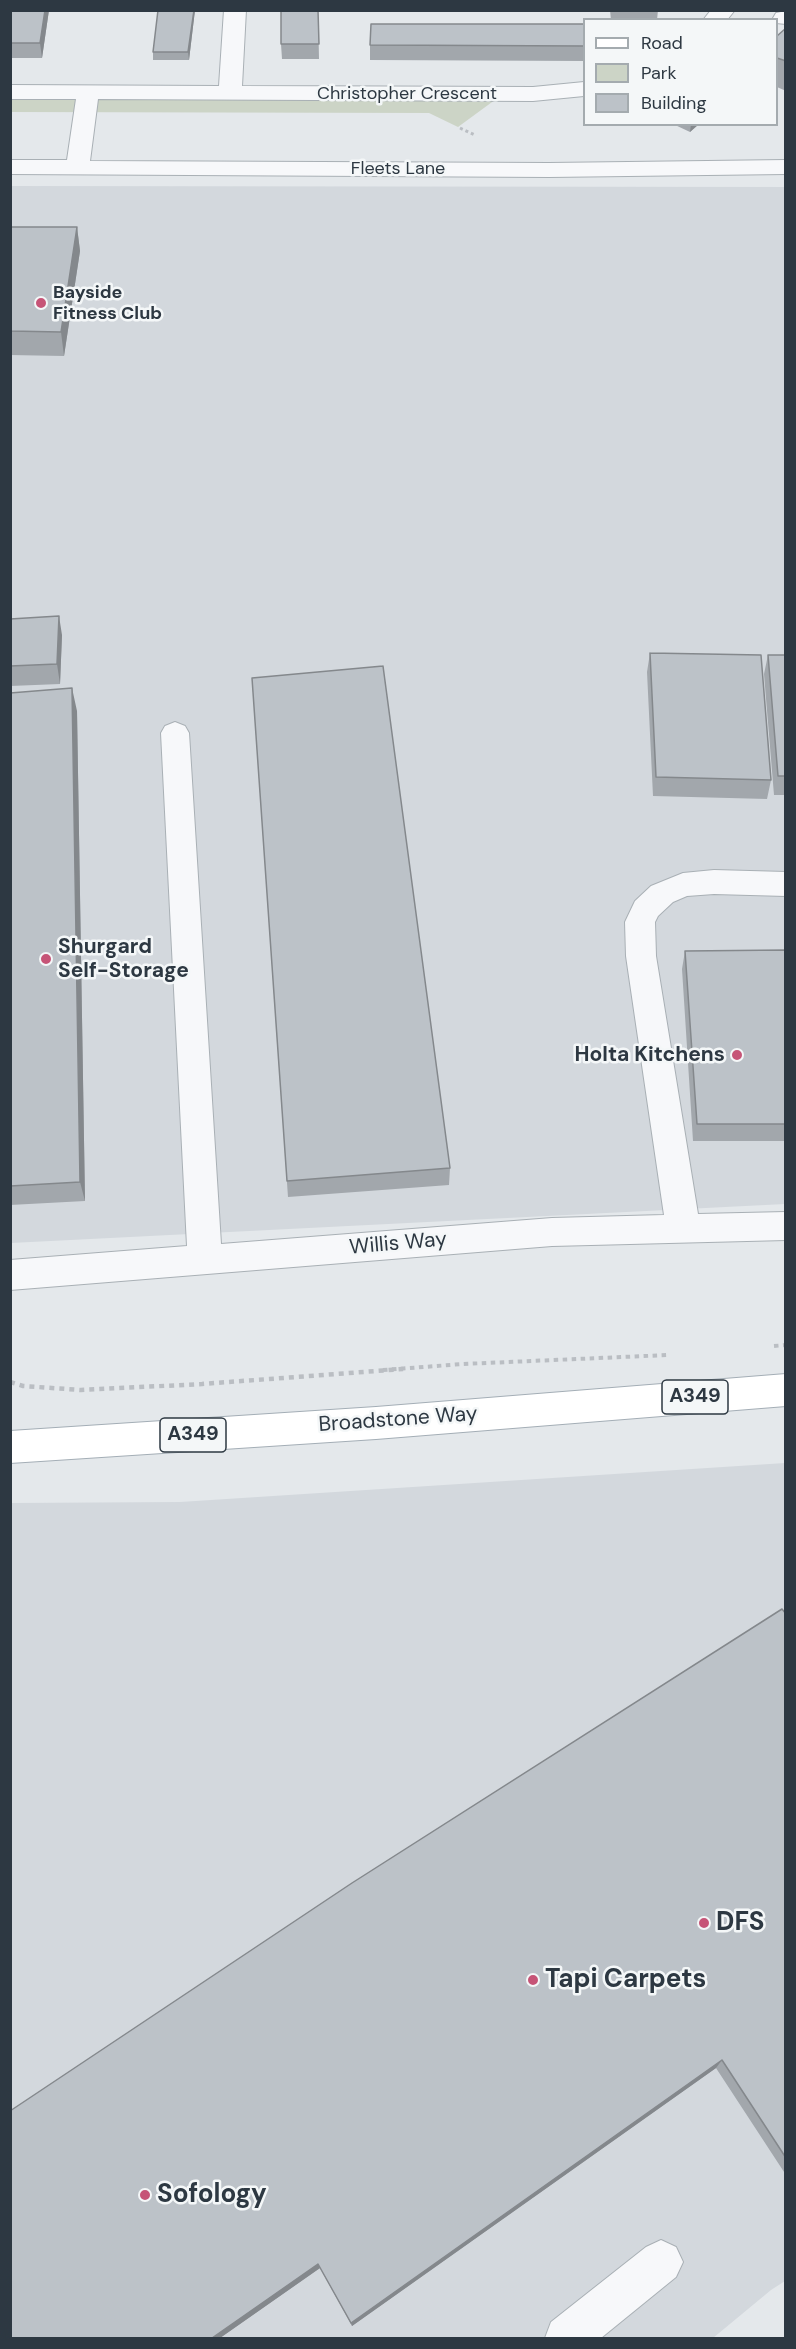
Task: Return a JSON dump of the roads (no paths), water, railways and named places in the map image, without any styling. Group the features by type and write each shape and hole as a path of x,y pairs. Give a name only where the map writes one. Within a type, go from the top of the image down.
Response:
{"main road":[{"name":"Broadstone Way","path":"10,1447 376,1423 786,1390"}],"street":[{"path":"230,93 235,10"},
{"name":"Christopher Crescent","path":"10,92 533,94 583,89"},
{"path":"78,166 88,93"},
{"name":"Fleets Lane","path":"10,167 549,170 786,167"},
{"path":"175,733 205,1260"},
{"path":"683,1228 641,956 640,922 646,909 662,894 683,885 714,882 786,884"},
{"name":"Willis Way","path":"10,1275 552,1232 786,1226"},
{"path":"567,2338 661,2262"}],"place":[{"name":"Bayside Fitness Club","path":"41,303"},
{"name":"Shurgard Self-Storage","path":"46,959"},
{"name":"Holta Kitchens","path":"737,1055"},
{"name":"DFS","path":"704,1923"},
{"name":"Tapi Carpets","path":"533,1980"},
{"name":"Sofology","path":"145,2195"}]}
